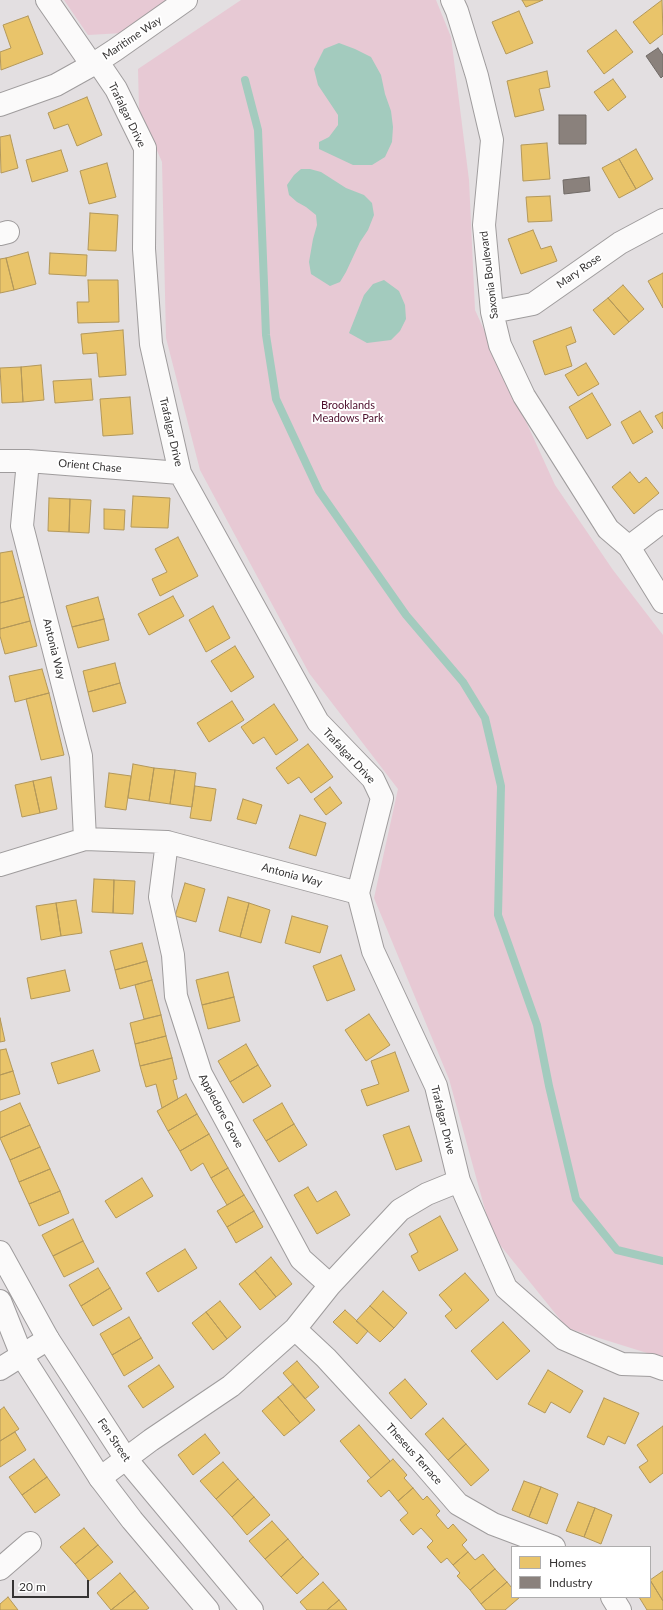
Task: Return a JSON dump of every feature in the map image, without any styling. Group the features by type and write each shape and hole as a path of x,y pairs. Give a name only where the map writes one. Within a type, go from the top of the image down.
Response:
{"street":[{"name":"Trafalgar Drive","path":"47,0 116,89 145,148 144,249 151,344 180,473 318,722 373,779 382,798 358,893 373,951 436,1086 459,1181 506,1288 564,1339 622,1364 652,1365 663,1369"},
{"name":"Maritime Way","path":"0,104 56,85 115,50 186,0"},
{"name":"Saxonia Boulevard","path":"452,0 457,11 477,76 492,140 484,225 492,312 500,345 524,396 608,529 629,547 663,602"},
{"name":"Mary Rose","path":"492,312 533,304 620,243 663,220"},
{"name":"Orient Chase","path":"0,461 28,461 180,473"},
{"name":"Antonia Way","path":"28,461 22,526 81,756 85,839"},
{"path":"629,547 663,521"},
{"name":"Antonia Way","path":"0,865 85,839 167,842 358,893"},
{"name":"Appledore Grove","path":"167,842 160,897 173,955 176,996 201,1074 301,1259 330,1285"},
{"path":"100,1478 231,1386 295,1328 330,1285 400,1210 427,1194 459,1181"},
{"name":"Fen Street","path":"0,1252 48,1340 126,1459 252,1610"},
{"path":"0,1301 22,1356 100,1478 132,1520 208,1610"},
{"name":"Theseus Terrace","path":"295,1328 326,1358 419,1459 458,1504 494,1524 551,1546"},
{"path":"0,1370 48,1340"},
{"path":"0,1569 30,1543"},
{"path":"613,1598 620,1610"}],"green space":[{"path":"64,0 171,0 123,33 88,35"},
{"name":"Brooklands Meadows Park","path":"241,0 436,0 451,37 469,180 475,310 555,485 613,570 663,635 663,1358 567,1328 492,1235 449,1079 374,898 398,789 309,673 200,470 166,338 162,162 139,109 138,69"}],"shaded area":[{"path":"339,43 371,57 381,75 385,94 391,111 393,127 392,142 385,157 372,165 353,165 319,149 319,142 329,137 338,125 338,115 318,85 314,69 324,49"},
{"path":"301,169 310,169 321,172 346,188 364,195 372,203 374,215 368,230 360,242 340,282 330,286 311,274 309,262 317,225 316,215 289,195 287,185 294,175"},
{"path":"384,280 399,291 405,305 406,319 400,331 391,340 367,343 349,333 364,295 373,284"}],"building: Homes":[{"path":"522,0 543,0 526,7"},
{"path":"662,0 663,34 650,44 633,22"},
{"path":"519,11 533,43 506,54 492,22"},
{"path":"28,16 43,54 1,70 0,52 11,48 3,25"},
{"path":"616,30 633,52 604,74 587,51"},
{"path":"547,71 550,87 539,89 544,110 515,117 507,81"},
{"path":"613,79 626,97 608,111 594,92"},
{"path":"87,97 102,135 77,146 68,124 54,129 48,113"},
{"path":"10,135 18,168 1,173 0,137"},
{"path":"547,143 550,179 523,181 521,145"},
{"path":"636,149 653,179 636,189 619,159"},
{"path":"61,150 68,171 32,182 26,160"},
{"path":"619,159 636,189 619,198 602,168"},
{"path":"107,163 116,197 89,204 80,171"},
{"path":"550,196 552,221 528,222 526,197"},
{"path":"90,213 118,215 116,251 88,250"},
{"path":"533,230 541,249 551,246 557,261 521,274 508,239"},
{"path":"28,252 36,284 14,290 6,258"},
{"path":"50,253 87,255 86,276 49,274"},
{"path":"6,258 14,290 0,293 0,259"},
{"path":"663,273 663,308 648,281"},
{"path":"88,280 118,280 119,322 78,323 77,302 89,302"},
{"path":"623,285 644,309 629,322 608,298"},
{"path":"608,298 629,322 614,335 593,310"},
{"path":"571,327 576,342 566,346 572,366 545,375 533,341"},
{"path":"123,330 126,375 99,377 97,353 83,354 81,334"},
{"path":"586,363 599,384 578,396 565,375"},
{"path":"41,365 44,400 23,402 21,367"},
{"path":"21,367 23,402 2,403 0,368"},
{"path":"91,379 93,400 55,403 53,381"},
{"path":"592,393 611,425 587,439 569,407"},
{"path":"130,397 133,434 103,436 100,399"},
{"path":"640,411 653,432 633,444 621,422"},
{"path":"663,412 663,429 655,416"},
{"path":"630,472 639,483 646,477 659,493 634,514 612,487"},
{"path":"133,496 170,498 168,528 131,527"},
{"path":"49,498 70,499 69,532 48,531"},
{"path":"70,499 91,500 89,533 69,532"},
{"path":"104,509 125,510 124,530 104,529"},
{"path":"178,537 198,576 160,596 152,579 167,572 155,549"},
{"path":"12,551 24,597 0,603 0,553"},
{"path":"173,596 184,616 149,635 138,614"},
{"path":"24,597 30,621 0,629 0,603"},
{"path":"98,597 104,619 72,627 66,606"},
{"path":"213,606 230,638 206,652 189,620"},
{"path":"104,619 109,640 78,648 72,627"},
{"path":"30,621 37,646 5,654 0,636 0,629"},
{"path":"235,646 254,677 231,692 211,661"},
{"path":"115,663 120,683 88,692 83,671"},
{"path":"42,669 49,693 15,702 9,676"},
{"path":"120,683 126,703 93,712 88,692"},
{"path":"49,693 64,755 41,760 26,699"},
{"path":"232,701 244,720 209,742 197,723"},
{"path":"274,704 298,740 276,755 264,737 253,744 241,727"},
{"path":"308,744 333,777 311,793 299,777 288,784 276,768"},
{"path":"133,764 154,768 149,801 128,798"},
{"path":"154,768 175,770 170,804 149,801"},
{"path":"175,770 196,773 192,807 170,804"},
{"path":"109,773 131,776 126,810 105,807"},
{"path":"51,777 57,809 40,813 33,781"},
{"path":"33,781 40,813 22,817 15,785"},
{"path":"195,786 216,789 211,821 190,818"},
{"path":"330,787 342,803 326,815 314,799"},
{"path":"243,799 262,805 256,824 237,819"},
{"path":"300,815 326,823 316,856 289,848"},
{"path":"94,879 114,880 113,913 92,912"},
{"path":"114,880 135,881 133,914 113,913"},
{"path":"185,883 205,889 196,922 175,916"},
{"path":"228,897 249,903 240,937 219,931"},
{"path":"76,900 82,933 61,936 56,903"},
{"path":"56,903 61,936 41,940 36,906"},
{"path":"249,903 270,910 261,943 240,937"},
{"path":"292,916 328,926 320,953 285,943"},
{"path":"142,943 147,961 115,970 110,951"},
{"path":"341,955 355,990 327,1001 313,966"},
{"path":"147,961 152,980 120,989 115,970"},
{"path":"65,970 70,991 31,999 27,978"},
{"path":"228,972 234,997 202,1005 196,980"},
{"path":"152,980 161,1015 144,1019 135,985"},
{"path":"234,997 240,1021 208,1029 202,1005"},
{"path":"369,1014 390,1045 366,1061 345,1030"},
{"path":"161,1015 166,1036 135,1044 130,1023"},
{"path":"0,1018 5,1041 0,1042"},
{"path":"166,1036 172,1058 140,1066 135,1044"},
{"path":"246,1044 258,1065 230,1082 218,1061"},
{"path":"6,1049 13,1071 0,1075 0,1050"},
{"path":"93,1050 100,1071 58,1084 51,1063"},
{"path":"395,1052 409,1091 367,1106 361,1090 379,1084 371,1061"},
{"path":"172,1058 177,1079 173,1080 178,1099 162,1108 156,1084 146,1087 140,1066"},
{"path":"258,1065 271,1086 243,1103 230,1082"},
{"path":"13,1071 20,1094 0,1100 0,1075"},
{"path":"186,1094 197,1114 168,1131 157,1111"},
{"path":"20,1103 30,1125 0,1138 0,1112"},
{"path":"282,1103 294,1124 266,1141 253,1120"},
{"path":"197,1114 209,1134 180,1151 168,1131"},
{"path":"294,1124 307,1145 279,1162 266,1141"},
{"path":"30,1125 40,1147 10,1160 0,1138"},
{"path":"409,1126 422,1161 396,1170 383,1135"},
{"path":"209,1134 228,1168 211,1178 203,1163 191,1171 180,1151"},
{"path":"40,1147 50,1169 19,1182 10,1160"},
{"path":"228,1168 244,1195 227,1205 211,1178"},
{"path":"50,1169 60,1191 29,1204 19,1182"},
{"path":"142,1178 153,1196 116,1218 105,1201"},
{"path":"308,1187 317,1202 336,1191 350,1215 317,1234 294,1195"},
{"path":"60,1191 69,1213 39,1226 29,1204"},
{"path":"244,1195 254,1211 227,1227 217,1211"},
{"path":"254,1211 263,1227 236,1243 227,1227"},
{"path":"440,1216 458,1250 419,1271 411,1256 418,1252 409,1234"},
{"path":"73,1219 83,1241 53,1256 42,1235"},
{"path":"83,1241 94,1262 64,1277 53,1256"},
{"path":"185,1249 197,1268 158,1292 146,1273"},
{"path":"271,1257 292,1284 276,1297 255,1271"},
{"path":"98,1268 110,1288 81,1306 69,1285"},
{"path":"255,1271 276,1297 260,1310 239,1284"},
{"path":"465,1273 489,1300 456,1329 445,1316 452,1310 439,1295"},
{"path":"110,1288 122,1309 93,1326 81,1306"},
{"path":"383,1291 407,1313 394,1328 370,1306"},
{"path":"220,1301 241,1327 227,1339 206,1312"},
{"path":"370,1306 394,1328 380,1342 356,1321"},
{"path":"345,1310 368,1331 357,1344 333,1322"},
{"path":"206,1312 227,1339 213,1350 192,1323"},
{"path":"129,1317 141,1338 112,1355 100,1334"},
{"path":"503,1322 530,1351 497,1380 471,1351"},
{"path":"141,1338 153,1358 124,1376 112,1355"},
{"path":"297,1361 319,1387 305,1399 283,1373"},
{"path":"159,1365 174,1387 143,1408 128,1386"},
{"path":"548,1370 583,1391 570,1413 551,1402 545,1413 528,1404"},
{"path":"405,1379 427,1404 411,1419 389,1393"},
{"path":"293,1384 315,1410 300,1423 278,1397"},
{"path":"278,1397 300,1423 284,1436 262,1411"},
{"path":"604,1398 639,1413 625,1444 608,1436 604,1445 587,1437"},
{"path":"4,1407 19,1429 0,1441 0,1410"},
{"path":"443,1418 466,1444 448,1460 425,1434"},
{"path":"359,1425 390,1461 371,1478 340,1441"},
{"path":"663,1426 663,1473 650,1483 639,1467 648,1461 637,1445"},
{"path":"15,1432 26,1450 0,1467 0,1441"},
{"path":"205,1434 220,1453 193,1475 178,1455"},
{"path":"466,1444 489,1470 471,1486 448,1460"},
{"path":"34,1459 47,1477 22,1495 9,1477"},
{"path":"393,1459 407,1475 404,1478 413,1488 398,1501 389,1490 381,1497 367,1481"},
{"path":"223,1462 238,1479 216,1499 200,1481"},
{"path":"47,1477 60,1495 35,1513 22,1495"},
{"path":"238,1479 254,1497 232,1517 216,1499"},
{"path":"524,1481 541,1487 529,1517 512,1510"},
{"path":"541,1487 558,1494 547,1524 529,1517"},
{"path":"413,1488 423,1500 427,1496 440,1511 436,1515 448,1529 453,1524 467,1540 462,1545 468,1552 453,1565 447,1558 441,1563 427,1547 433,1541 421,1528 413,1535 400,1520 408,1513 398,1501"},
{"path":"254,1497 270,1515 247,1535 232,1517"},
{"path":"578,1502 595,1508 584,1537 566,1531"},
{"path":"595,1508 612,1515 601,1544 584,1537"},
{"path":"272,1521 288,1539 265,1559 249,1541"},
{"path":"84,1528 98,1545 75,1564 60,1547"},
{"path":"288,1539 303,1557 281,1577 265,1559"},
{"path":"98,1545 113,1562 89,1581 75,1564"},
{"path":"468,1552 475,1560 483,1554 495,1569 470,1590 457,1576 460,1573 453,1565"},
{"path":"303,1557 319,1574 297,1594 281,1577"},
{"path":"495,1569 507,1582 481,1604 470,1590"},
{"path":"663,1571 663,1601 651,1582 651,1579"},
{"path":"120,1573 135,1591 111,1610 97,1593"},
{"path":"323,1582 339,1600 327,1610 307,1610 300,1602"},
{"path":"507,1582 511,1587 511,1598 519,1598 505,1610 486,1610 481,1604"},
{"path":"651,1582 663,1601 663,1610 647,1610 640,1598 651,1598"},
{"path":"135,1591 149,1608 146,1610 111,1610"},
{"path":"8,1597 18,1610 0,1610 0,1604"},
{"path":"339,1600 347,1610 327,1610"}],"building: Industry":[{"path":"658,48 663,55 663,76 661,78 646,56"},
{"path":"559,115 586,115 586,144 559,144"},
{"path":"589,177 590,191 564,194 563,180"}],"waterway":[{"path":"245,80 258,130 266,335 276,399 319,491 406,615 463,682 485,718 501,786 498,915 537,1025 549,1086 576,1199 617,1250 663,1261"}]}
